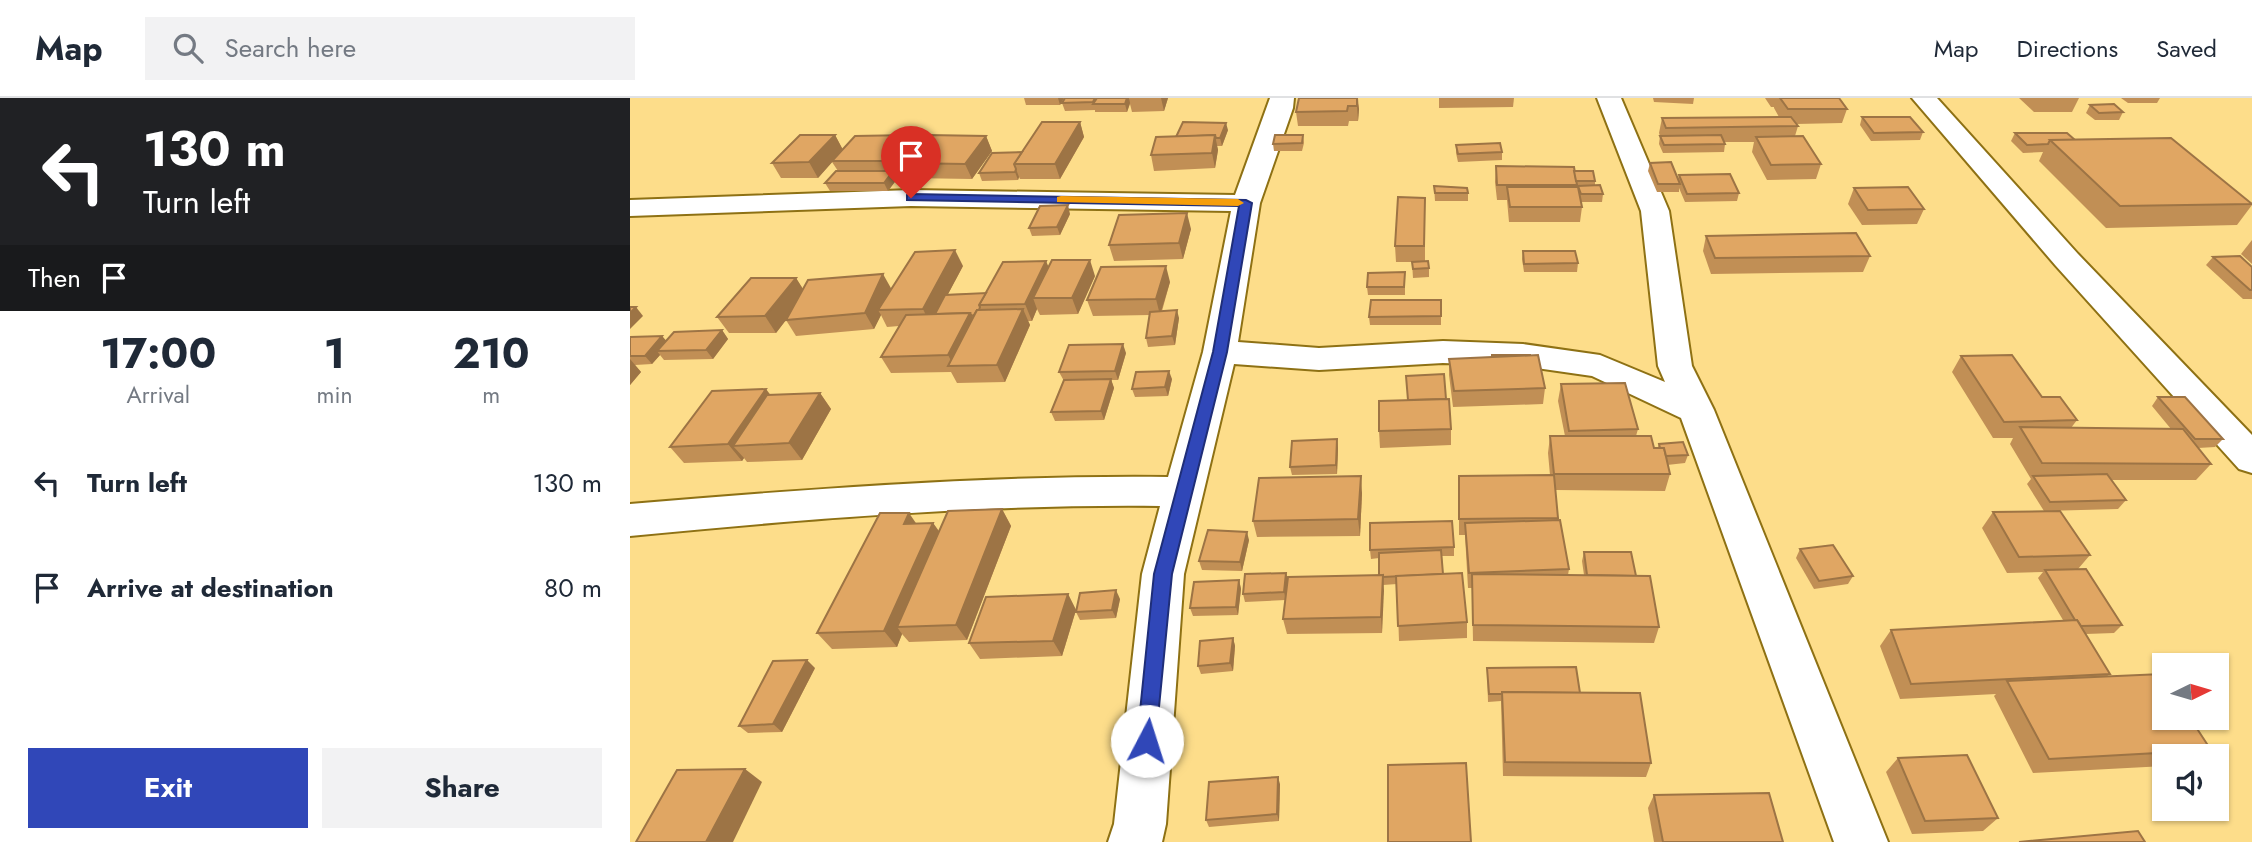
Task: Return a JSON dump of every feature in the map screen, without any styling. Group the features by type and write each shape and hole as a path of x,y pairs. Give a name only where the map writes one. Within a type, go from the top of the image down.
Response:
{"street":[{"path":"1135,842 1140,824 1163,574 1220,352 1246,203 1281,108 1282,98"},
{"path":"1609,98 1655,211 1675,366 1696,410 1861,842"},
{"path":"1924,98 2067,260 2252,459"},
{"path":"630,208 911,198 1246,203"},
{"path":"1220,352 1319,359 1443,352 1523,355 1600,366 1696,410"},
{"path":"630,520 806,504 966,495 1095,490 1184,492"}],"building":[{"path":"1065,98 1095,98 1093,102 1062,103"},
{"path":"1097,98 1127,98 1125,104 1093,104"},
{"path":"1299,98 1357,98 1357,106 1348,106 1347,111 1296,112"},
{"path":"1780,98 1839,98 1847,109 1788,109"},
{"path":"2114,104 2123,112 2099,113 2090,105"},
{"path":"1791,117 1798,126 1666,128 1662,118"},
{"path":"1862,117 1910,117 1923,132 1874,133"},
{"path":"1042,122 1080,122 1055,164 1014,164"},
{"path":"1183,122 1226,123 1220,138 1215,135 1176,137"},
{"path":"2015,133 2067,133 2075,140 2050,140 2048,144 2027,145"},
{"path":"800,135 835,135 809,162 772,163"},
{"path":"910,135 889,161 832,161 855,136"},
{"path":"927,135 986,136 965,164 903,163"},
{"path":"1215,135 1212,153 1151,155 1156,137"},
{"path":"1275,135 1303,135 1302,143 1273,144"},
{"path":"1721,135 1725,144 1664,145 1660,136"},
{"path":"1803,136 1821,164 1771,165 1756,137"},
{"path":"2171,138 2252,204 2120,206 2050,140"},
{"path":"1500,143 1502,152 1458,154 1456,145"},
{"path":"1022,152 1014,164 1015,172 979,173 992,153"},
{"path":"1671,162 1680,184 1658,184 1650,163"},
{"path":"1496,166 1574,167 1577,185 1497,185"},
{"path":"836,171 893,171 884,183 825,183"},
{"path":"1574,171 1593,171 1595,181 1576,181"},
{"path":"1730,174 1739,193 1687,194 1679,175"},
{"path":"1600,185 1603,194 1581,194 1578,186"},
{"path":"1434,186 1467,188 1468,193 1435,193"},
{"path":"1507,187 1578,187 1582,207 1510,207"},
{"path":"1908,187 1924,209 1868,210 1854,188"},
{"path":"1398,197 1425,198 1424,246 1395,246"},
{"path":"1068,205 1057,227 1029,228 1040,206"},
{"path":"1187,213 1179,243 1109,245 1119,215"},
{"path":"1856,233 1870,256 1715,258 1706,236"},
{"path":"955,250 923,309 878,310 915,252"},
{"path":"1523,251 1575,251 1578,263 1524,264"},
{"path":"2240,256 2252,267 2252,290 2213,257"},
{"path":"1052,260 1090,260 1072,298 1033,298"},
{"path":"1046,261 1025,304 979,305 1003,262"},
{"path":"1428,261 1429,268 1413,269 1412,262"},
{"path":"1166,266 1156,299 1087,300 1101,267"},
{"path":"1405,272 1404,287 1367,287 1368,273"},
{"path":"883,274 865,313 786,320 808,280"},
{"path":"751,278 796,278 765,316 717,317"},
{"path":"986,293 979,310 972,316 970,313 935,314 945,295"},
{"path":"1371,300 1441,300 1441,316 1369,317"},
{"path":"1023,309 997,365 948,366 977,310"},
{"path":"1177,310 1172,336 1146,338 1150,312"},
{"path":"970,313 948,355 881,357 906,315"},
{"path":"722,330 706,350 657,351 674,332"},
{"path":"662,336 645,356 630,356 630,337"},
{"path":"1123,344 1115,371 1059,372 1069,345"},
{"path":"1530,355 1530,356 1492,357"},
{"path":"1538,355 1545,388 1454,391 1449,359"},
{"path":"2012,355 2042,397 2060,397 2077,420 2004,422 1961,356"},
{"path":"1169,371 1165,387 1132,389 1136,372"},
{"path":"1444,374 1446,399 1408,400 1406,376"},
{"path":"1111,379 1101,411 1051,412 1064,380"},
{"path":"1625,383 1638,429 1569,431 1561,384"},
{"path":"766,389 728,444 670,447 712,391"},
{"path":"820,393 789,443 733,446 767,395"},
{"path":"2158,397 2185,397 2223,439 2195,439"},
{"path":"1449,399 1451,429 1379,431 1379,401"},
{"path":"2020,427 2183,429 2211,464 2042,463"},
{"path":"1550,436 1651,436 1654,448 1664,448 1670,474 1554,474"},
{"path":"1337,439 1336,465 1290,467 1292,441"},
{"path":"1683,442 1688,455 1666,456 1664,448 1660,448 1659,444"},
{"path":"2107,474 2126,500 2050,502 2033,476"},
{"path":"1554,475 1558,518 1459,519 1459,476"},
{"path":"1361,476 1358,519 1253,521 1259,478"},
{"path":"1002,509 956,625 897,627 948,511"},
{"path":"2060,511 2090,555 2019,557 1993,512"},
{"path":"880,513 909,513 904,524 933,523 884,631 817,633"},
{"path":"1560,520 1569,569 1469,573 1465,523"},
{"path":"1452,521 1454,547 1370,550 1370,523"},
{"path":"1208,530 1247,532 1240,562 1199,561"},
{"path":"1833,545 1853,576 1819,581 1800,549"},
{"path":"1441,550 1443,574 1379,576 1379,553"},
{"path":"1584,552 1631,552 1636,576 1587,575"},
{"path":"2086,569 2122,625 2081,626 2045,570"},
{"path":"1286,573 1284,592 1243,594 1245,574"},
{"path":"1462,573 1467,622 1398,626 1396,576"},
{"path":"1472,574 1650,576 1659,627 1473,625"},
{"path":"1383,575 1381,617 1283,619 1288,577"},
{"path":"1239,580 1236,607 1190,608 1194,582"},
{"path":"1116,590 1112,610 1076,612 1080,593"},
{"path":"1068,594 1053,641 969,643 986,597"},
{"path":"2077,620 2110,674 1911,684 1891,630"},
{"path":"1233,638 1230,663 1198,666 1200,641"},
{"path":"807,660 773,724 739,726 773,661"},
{"path":"1576,667 1580,693 1489,694 1487,668"},
{"path":"2152,674 2152,730 2198,730 2207,744 2152,744 2152,753 2049,759 2007,681"},
{"path":"1502,692 1640,693 1651,763 1505,762"},
{"path":"1967,755 1998,818 1925,821 1898,758"},
{"path":"1466,763 1471,842 1388,842 1388,765"},
{"path":"745,769 706,842 636,842 677,770"},
{"path":"1278,777 1277,814 1206,820 1209,782"},
{"path":"1769,793 1783,842 1663,842 1654,795"},
{"path":"2138,831 2145,842 2019,842"}],"slow traffic":[{"path":"1061,199 1238,203"}],"route":[{"path":"911,198 1246,203 1220,352 1163,574 1147,741"}]}
